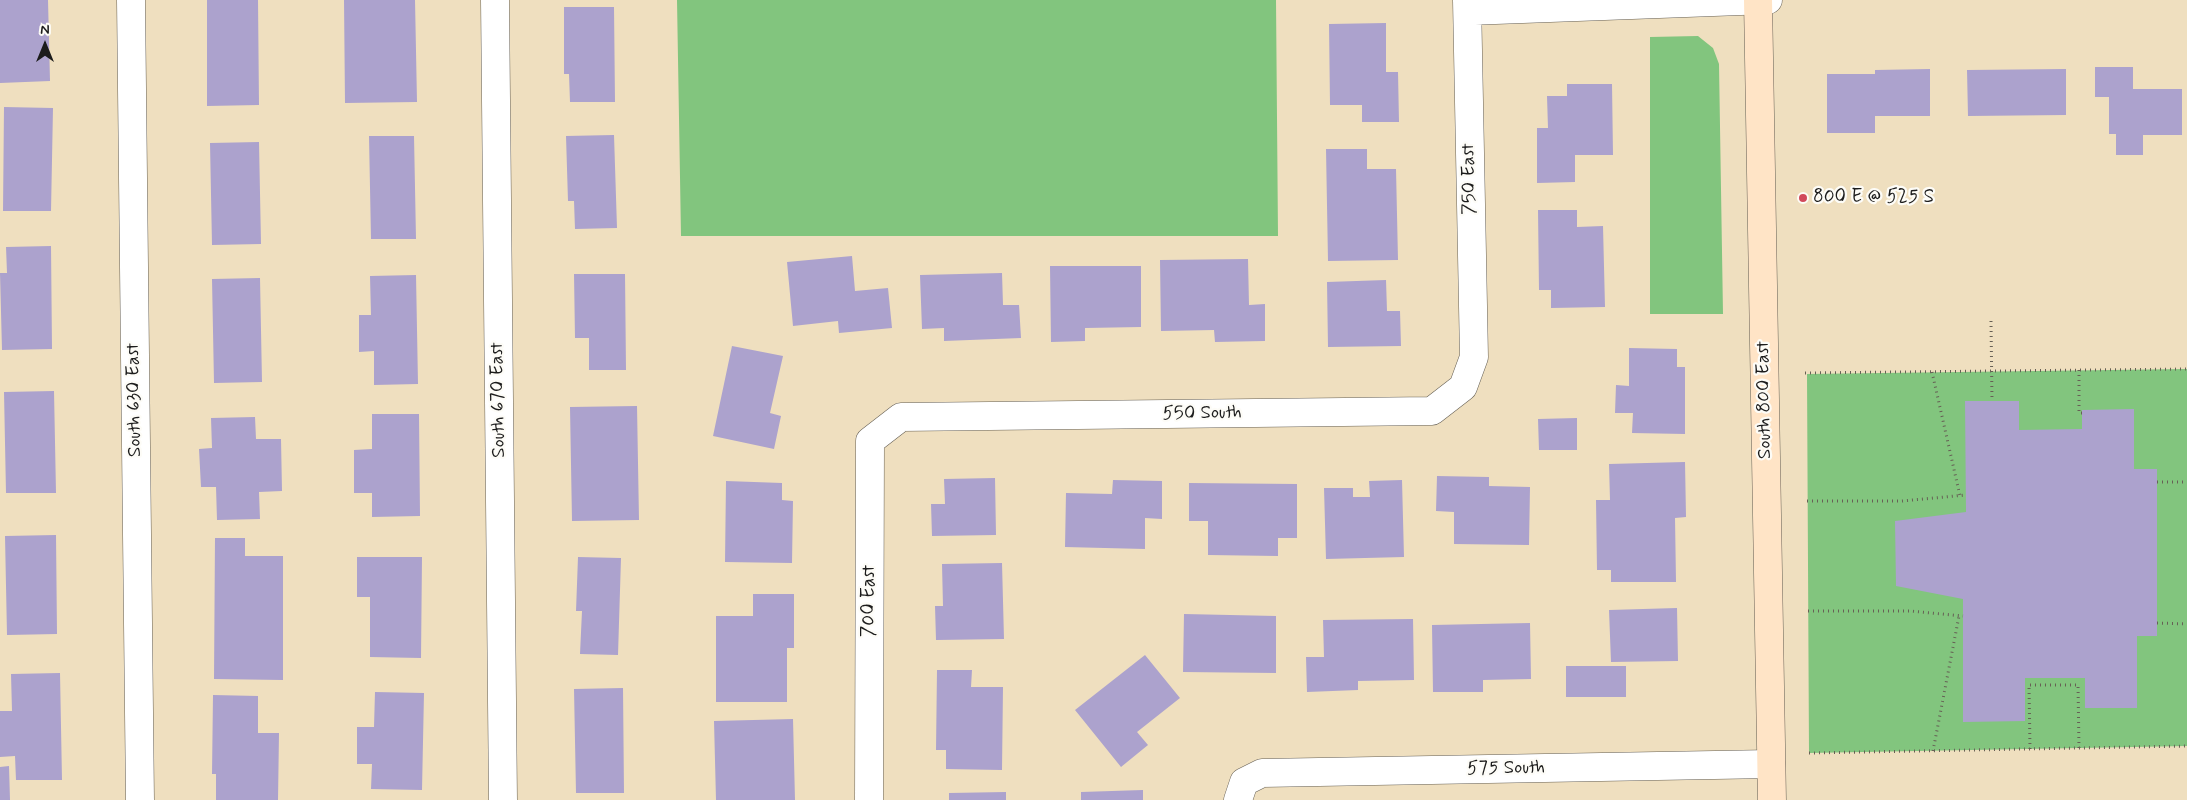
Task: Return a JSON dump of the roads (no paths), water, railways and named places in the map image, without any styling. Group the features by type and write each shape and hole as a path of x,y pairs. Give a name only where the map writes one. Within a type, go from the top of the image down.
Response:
{"main road":[{"name":"South 800 East","path":"1758,0 1772,800"}],"street":[{"name":"South 630 East","path":"131,0 140,800"},
{"name":"South 670 East","path":"495,0 503,800"},
{"path":"1468,5 1768,0"},
{"name":"750 East","path":"1468,5 1474,358"},
{"name":"550 South","path":"901,417 1432,411 1463,386 1474,358"},
{"name":"700 East","path":"869,800 870,441 901,417"},
{"name":"575 South","path":"1241,791 1262,773 1771,764"}],"place":[{"name":"800 E @ 525 S","path":"1803,198"}]}
